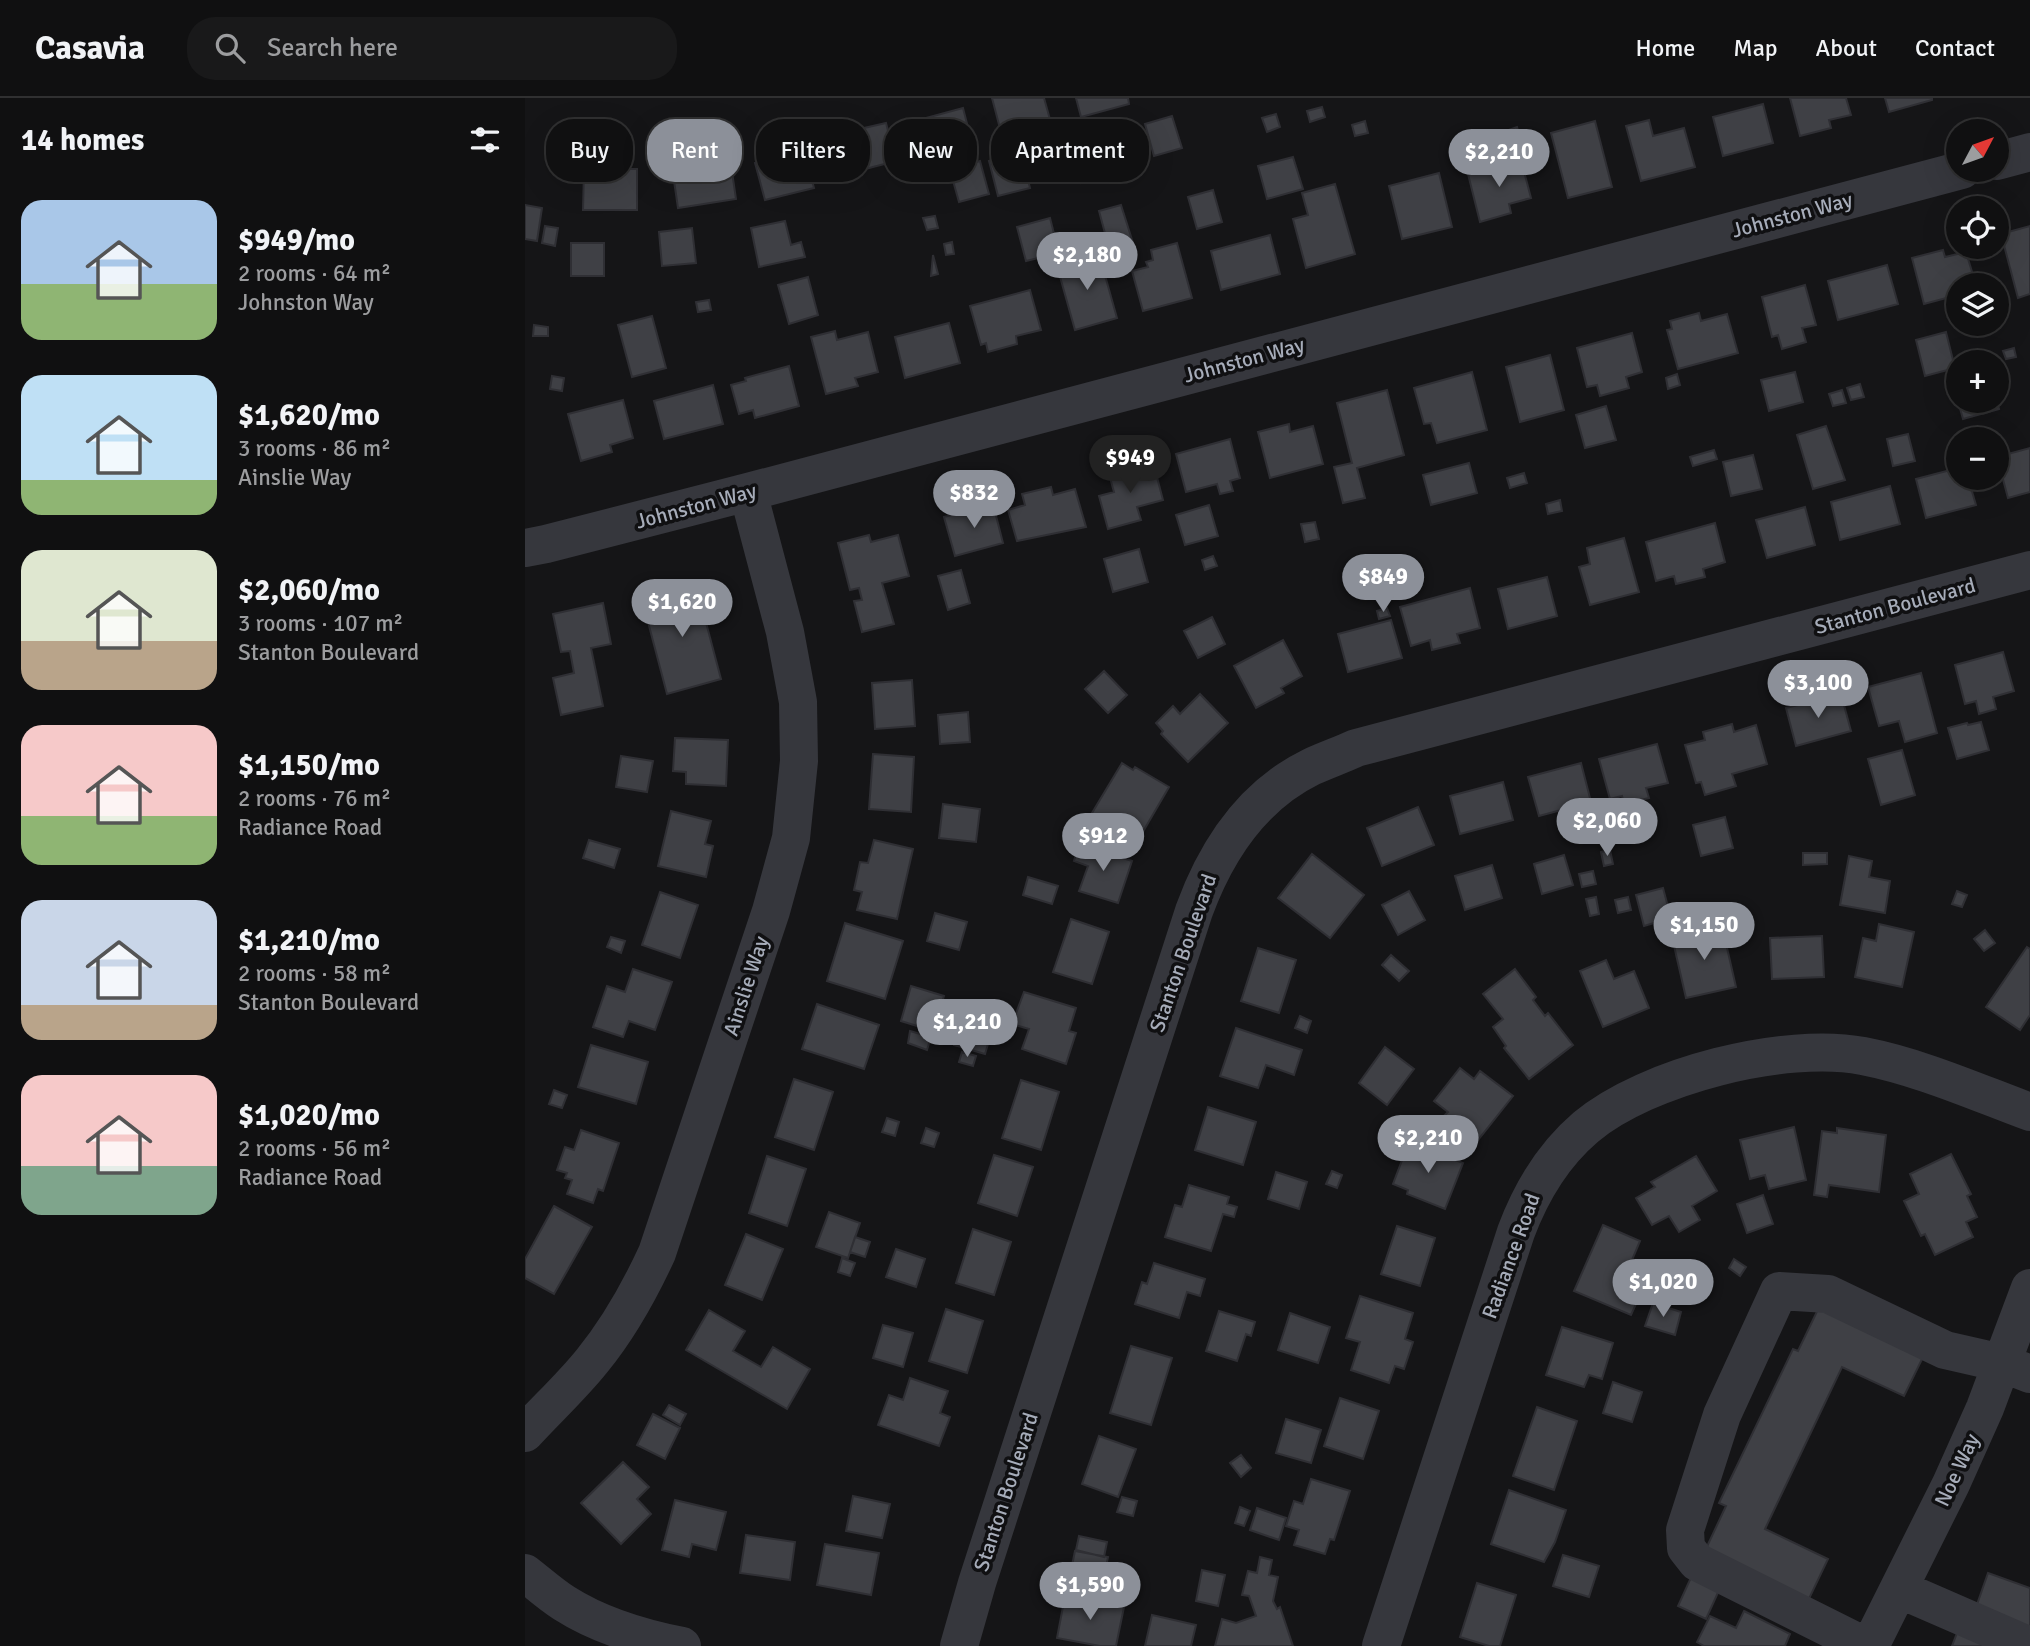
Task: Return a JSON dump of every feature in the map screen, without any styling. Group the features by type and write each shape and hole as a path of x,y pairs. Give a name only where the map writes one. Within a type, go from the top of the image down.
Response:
{"street":[{"path":"2009,158 2030,152"},
{"name":"Johnston Way","path":"525,548 748,492 1946,174"},
{"name":"Ainslie Way","path":"525,1433 592,1362 615,1330 646,1277 661,1240 771,911 791,838 799,761 798,702 785,632 748,492"},
{"name":"Stanton Boulevard","path":"959,1646 1194,911 1220,852 1250,812 1281,786 1310,768 1356,748 2030,570"},
{"name":"Radiance Road","path":"1381,1646 1515,1232 1539,1181 1566,1146 1587,1126 1646,1091 1690,1076 1747,1061 1808,1052 1864,1056 1930,1076 2030,1112"},
{"name":"Noe Way","path":"1867,1646 1899,1589 1951,1484 2016,1368 2030,1288"},
{"path":"1867,1646 1697,1562 1686,1548 1685,1530 1722,1415 1779,1291 1828,1294 1945,1350 2016,1368"},
{"path":"525,1573 564,1603 595,1620 628,1633 682,1646"},
{"path":"1899,1589 2030,1646"}],"building":[{"path":"992,98 1044,98 1050,119 998,119"},
{"path":"1076,98 1128,98 1129,104 1081,117"},
{"path":"1790,98 1846,98 1851,115 1829,120 1831,128 1800,136"},
{"path":"1885,98 1932,98 1932,100 1889,112"},
{"path":"1763,104 1773,143 1723,156 1713,117"},
{"path":"1322,107 1325,117 1310,122 1307,111"},
{"path":"963,108 966,119 922,119"},
{"path":"1276,114 1280,127 1267,132 1262,118"},
{"path":"1172,116 1182,148 1154,156 1149,138 1149,123"},
{"path":"1649,120 1653,136 1684,128 1695,167 1641,181 1626,126"},
{"path":"1365,121 1368,133 1355,136 1352,125"},
{"path":"1595,121 1612,187 1568,198 1551,133"},
{"path":"884,123 884,164 870,168 870,127"},
{"path":"1517,127 1520,138 1509,142 1506,131"},
{"path":"1293,157 1303,189 1267,199 1258,166"},
{"path":"1521,160 1531,198 1509,204 1511,213 1480,222 1468,174"},
{"path":"980,161 989,194 959,202 953,182 977,182 977,162"},
{"path":"633,169 637,169 637,210 583,210 584,182 633,182"},
{"path":"1439,173 1452,227 1402,239 1389,186"},
{"path":"674,182 734,182 736,199 678,208"},
{"path":"760,182 812,182 814,188 765,200"},
{"path":"994,182 1028,182 1030,188 998,196"},
{"path":"1335,184 1355,254 1306,268 1293,219 1308,215 1302,193"},
{"path":"1213,190 1222,222 1197,229 1188,197"},
{"path":"525,205 542,208 537,241 525,239"},
{"path":"1121,205 1134,246 1110,252 1099,211"},
{"path":"935,216 938,228 927,230 923,218"},
{"path":"1050,218 1059,253 1026,261 1017,227"},
{"path":"785,221 791,245 801,242 805,257 759,267 751,228"},
{"path":"545,226 558,228 555,246 542,243"},
{"path":"2030,226 2030,294 2018,298 2008,259 2009,232"},
{"path":"692,228 696,263 662,266 659,232"},
{"path":"1270,235 1280,274 1221,290 1211,251"},
{"path":"952,242 954,254 946,255 944,244"},
{"path":"571,243 604,243 604,276 571,276"},
{"path":"1177,243 1192,298 1143,311 1132,271 1148,267 1146,262 1153,260 1151,250"},
{"path":"1943,250 1946,259 1968,259 1972,273 1946,273 1946,298 1924,304 1912,258"},
{"path":"1099,254 1117,318 1075,330 1057,266"},
{"path":"933,255 938,274 931,276"},
{"path":"1887,265 1898,304 1838,320 1828,281"},
{"path":"808,277 818,315 789,324 778,285"},
{"path":"1805,285 1816,325 1802,328 1806,342 1782,349 1778,335 1772,337 1762,297"},
{"path":"1030,290 1041,330 1016,336 1017,344 988,352 986,343 981,345 970,306"},
{"path":"709,300 711,310 698,312 696,302"},
{"path":"1699,313 1701,321 1727,314 1738,353 1678,369 1667,330 1672,329 1670,321"},
{"path":"652,316 666,368 632,377 618,325"},
{"path":"949,323 960,363 905,378 895,337"},
{"path":"534,325 548,327 548,336 533,336"},
{"path":"835,331 837,340 868,332 878,372 855,378 858,386 826,394 811,337"},
{"path":"1946,332 1950,350 1946,350 1946,370 1925,376 1916,340"},
{"path":"1632,333 1642,372 1626,377 1629,388 1600,396 1597,385 1587,387 1577,348"},
{"path":"2014,348 2016,357 2009,358 2009,350 2007,350"},
{"path":"1550,355 1564,410 1520,422 1506,367"},
{"path":"789,366 799,406 755,418 753,410 739,414 731,385 746,381 745,378"},
{"path":"1472,372 1487,430 1437,443 1431,423 1424,424 1414,388"},
{"path":"1795,372 1803,402 1769,411 1761,380"},
{"path":"1677,374 1680,385 1668,389 1666,378"},
{"path":"552,376 564,378 562,391 550,389"},
{"path":"1860,384 1864,397 1851,400 1847,388"},
{"path":"713,385 723,424 664,439 654,401"},
{"path":"1387,390 1404,455 1357,468 1365,498 1343,503 1334,467 1352,463 1337,403"},
{"path":"1842,390 1846,403 1833,406 1829,394"},
{"path":"623,400 633,438 610,445 612,452 581,461 568,414"},
{"path":"1606,406 1616,440 1585,448 1576,415"},
{"path":"1961,413 1985,413 1963,419"},
{"path":"1289,424 1290,432 1313,426 1323,464 1270,478 1258,432"},
{"path":"1826,426 1845,480 1813,489 1797,435"},
{"path":"1908,434 1915,461 1893,466 1887,439"},
{"path":"1230,439 1240,478 1230,481 1233,491 1220,494 1217,484 1186,492 1176,454"},
{"path":"2030,448 2030,492 2008,498 2006,490 2009,490 2009,454"},
{"path":"1714,450 1717,459 1693,466 1690,457"},
{"path":"1753,455 1762,489 1731,496 1723,462"},
{"path":"1153,462 1163,500 1137,507 1141,520 1108,529 1099,496 1114,492 1109,474"},
{"path":"1469,463 1477,493 1431,505 1423,475"},
{"path":"1946,471 1946,490 1972,490 1976,505 1926,518 1916,479"},
{"path":"1524,473 1527,483 1510,488 1507,478"},
{"path":"1890,486 1900,524 1840,540 1831,502"},
{"path":"1051,487 1053,495 1075,489 1086,527 1017,541 1008,510 1025,505 1022,494"},
{"path":"1560,500 1562,511 1548,514 1546,504"},
{"path":"993,504 1003,543 955,556 944,517"},
{"path":"1209,505 1218,536 1185,545 1176,515"},
{"path":"1805,507 1815,545 1767,558 1756,520"},
{"path":"1315,522 1319,539 1305,542 1301,524"},
{"path":"1715,523 1725,562 1703,569 1705,577 1676,584 1674,576 1656,581 1646,542"},
{"path":"869,535 871,542 898,535 909,576 882,583 894,624 862,632 854,601 862,600 859,588 850,590 838,543"},
{"path":"1624,538 1639,592 1590,605 1579,567 1590,564 1587,548"},
{"path":"1139,549 1148,582 1113,592 1104,559"},
{"path":"1213,556 1217,566 1205,570 1202,560"},
{"path":"961,570 970,603 948,610 938,576"},
{"path":"1547,577 1557,616 1508,629 1498,589"},
{"path":"695,581 721,679 667,694 643,603 667,597 665,589"},
{"path":"1470,588 1480,628 1457,634 1460,643 1432,650 1430,640 1411,646 1400,607"},
{"path":"603,603 611,644 591,648 603,706 561,715 553,678 574,673 570,651 561,652 553,614"},
{"path":"1387,608 1390,616 1379,619 1377,611"},
{"path":"1212,617 1225,644 1198,658 1184,631"},
{"path":"1391,620 1402,658 1348,672 1338,634"},
{"path":"1283,640 1302,676 1281,688 1284,693 1256,708 1234,666"},
{"path":"2003,652 2014,691 1993,697 1996,709 1979,714 1976,701 1965,704 1955,665"},
{"path":"1104,671 1127,695 1108,713 1085,689"},
{"path":"1921,673 1937,733 1905,742 1899,721 1879,726 1868,687"},
{"path":"912,680 915,726 875,729 872,683"},
{"path":"1200,694 1228,723 1188,762 1161,734 1163,731 1156,723 1173,706 1180,714"},
{"path":"1841,694 1851,731 1796,746 1786,708"},
{"path":"968,712 970,742 940,744 938,715"},
{"path":"1981,722 1989,750 1957,759 1948,728"},
{"path":"1732,724 1734,732 1756,725 1767,764 1732,774 1736,786 1705,795 1701,782 1696,783 1685,745 1705,740 1703,732"},
{"path":"675,738 728,740 726,786 686,784 686,772 673,771"},
{"path":"1657,744 1668,783 1646,788 1649,798 1624,804 1622,796 1610,799 1599,759"},
{"path":"1902,750 1915,795 1881,805 1868,759"},
{"path":"873,754 914,757 911,812 869,809"},
{"path":"621,756 653,761 647,792 616,787"},
{"path":"1122,763 1133,770 1135,767 1169,787 1141,835 1130,828 1123,840 1089,818"},
{"path":"1581,763 1591,802 1539,816 1528,777"},
{"path":"1503,782 1513,820 1460,834 1450,796"},
{"path":"943,804 980,809 976,842 939,838"},
{"path":"1418,807 1434,845 1382,866 1367,828"},
{"path":"671,811 711,821 705,844 713,846 706,877 658,866"},
{"path":"1725,817 1733,848 1701,856 1693,825"},
{"path":"589,840 620,849 614,868 583,858"},
{"path":"874,840 913,849 897,919 857,910 862,892 854,890 860,862 868,863"},
{"path":"1079,844 1132,861 1118,903 1079,891 1088,866 1074,861"},
{"path":"1610,850 1613,864 1604,866 1601,852"},
{"path":"1803,853 1827,853 1827,864 1803,865"},
{"path":"1312,854 1364,895 1330,938 1278,898"},
{"path":"1564,855 1573,885 1542,894 1534,864"},
{"path":"1849,856 1872,861 1869,877 1890,881 1885,913 1840,905"},
{"path":"1492,865 1502,898 1465,910 1455,876"},
{"path":"1593,871 1596,884 1582,887 1579,874"},
{"path":"1028,877 1058,886 1052,904 1023,895"},
{"path":"1663,888 1671,918 1644,926 1636,895"},
{"path":"1409,891 1425,920 1398,935 1382,905"},
{"path":"1957,891 1967,895 1962,907 1952,904"},
{"path":"660,892 698,905 680,958 642,945"},
{"path":"1596,897 1599,914 1590,916 1586,899"},
{"path":"1628,897 1631,910 1618,913 1615,900"},
{"path":"935,913 967,922 959,950 927,941"},
{"path":"1071,919 1109,932 1092,984 1053,972"},
{"path":"845,923 903,941 885,999 827,981"},
{"path":"1879,924 1914,932 1902,987 1855,977 1863,938 1876,941"},
{"path":"1722,926 1736,987 1686,998 1672,937"},
{"path":"1985,930 1995,943 1984,951 1974,939"},
{"path":"1822,936 1824,977 1772,979 1770,938"},
{"path":"611,937 625,941 621,953 607,947"},
{"path":"2027,947 2030,949 2030,1015 2020,1030 1986,1007"},
{"path":"1258,948 1296,960 1279,1013 1241,1001"},
{"path":"1391,955 1409,971 1399,981 1382,965"},
{"path":"1606,960 1614,979 1634,971 1649,1008 1603,1027 1580,971"},
{"path":"633,969 672,982 655,1030 629,1021 623,1037 593,1027 607,986 625,992"},
{"path":"1515,969 1536,997 1533,1000 1545,1016 1548,1013 1573,1045 1529,1079 1504,1048 1506,1046 1493,1027 1503,1019 1483,994"},
{"path":"911,986 944,996 933,1031 901,1021"},
{"path":"1024,992 1076,1008 1069,1031 1076,1033 1066,1064 1022,1049 1029,1029 1012,1024"},
{"path":"817,1004 879,1025 864,1069 802,1049"},
{"path":"949,1015 962,1020 963,1015 994,1024 985,1054 954,1045 955,1040 942,1036"},
{"path":"1300,1016 1311,1021 1307,1033 1295,1028"},
{"path":"1236,1028 1302,1050 1294,1075 1266,1065 1258,1088 1220,1076"},
{"path":"910,1031 931,1037 927,1050 908,1043"},
{"path":"591,1045 648,1062 636,1104 578,1087"},
{"path":"1385,1047 1414,1069 1387,1105 1359,1083"},
{"path":"962,1052 976,1056 973,1066 959,1062"},
{"path":"1460,1068 1474,1079 1480,1071 1513,1096 1478,1140 1445,1115 1448,1112 1434,1101"},
{"path":"794,1079 833,1092 814,1150 775,1137"},
{"path":"1021,1080 1059,1092 1041,1150 1002,1138"},
{"path":"554,1090 567,1095 562,1108 549,1104"},
{"path":"1208,1107 1256,1122 1243,1165 1195,1150"},
{"path":"887,1118 899,1122 895,1136 882,1132"},
{"path":"1794,1127 1806,1180 1769,1189 1765,1175 1750,1179 1740,1140"},
{"path":"926,1128 939,1133 934,1147 921,1143"},
{"path":"1837,1128 1886,1135 1879,1192 1829,1185 1827,1197 1814,1195 1822,1131 1837,1133"},
{"path":"581,1130 619,1143 603,1191 598,1189 593,1203 567,1194 572,1180 565,1178 567,1173 557,1170 565,1147 574,1150"},
{"path":"1409,1142 1463,1163 1445,1209 1407,1194 1408,1190 1393,1184"},
{"path":"1951,1154 1971,1194 1967,1196 1977,1217 1966,1222 1973,1237 1935,1255 1925,1234 1921,1236 1904,1201 1919,1194 1910,1174"},
{"path":"994,1155 1033,1167 1017,1216 978,1203"},
{"path":"767,1156 806,1169 787,1226 749,1213"},
{"path":"1696,1156 1717,1191 1692,1206 1700,1220 1679,1232 1669,1216 1652,1225 1636,1198 1655,1187 1651,1182"},
{"path":"1332,1171 1342,1175 1337,1188 1326,1184"},
{"path":"1276,1172 1307,1182 1299,1209 1268,1199"},
{"path":"1189,1185 1229,1197 1227,1204 1237,1207 1234,1217 1223,1214 1211,1251 1165,1237 1175,1205 1182,1207"},
{"path":"1763,1195 1773,1224 1747,1233 1737,1204"},
{"path":"554,1206 592,1227 554,1294 525,1278 525,1259"},
{"path":"829,1212 860,1223 848,1258 816,1247"},
{"path":"1603,1225 1640,1241 1632,1260 1661,1272 1650,1299 1640,1295 1631,1315 1574,1291"},
{"path":"1397,1226 1435,1238 1420,1286 1381,1274"},
{"path":"973,1229 1011,1242 994,1295 956,1283"},
{"path":"746,1234 783,1249 762,1300 725,1285"},
{"path":"855,1237 870,1242 865,1257 850,1252"},
{"path":"896,1249 925,1259 916,1287 886,1277"},
{"path":"842,1258 855,1263 850,1276 838,1272"},
{"path":"1734,1259 1746,1267 1740,1276 1729,1268"},
{"path":"1154,1263 1205,1279 1200,1296 1187,1292 1179,1318 1135,1304 1142,1282 1147,1284"},
{"path":"1360,1296 1413,1313 1405,1339 1413,1342 1404,1369 1395,1366 1389,1383 1351,1370 1360,1342 1346,1338"},
{"path":"1822,1301 1926,1351 1904,1396 1842,1367 1765,1529 1828,1559 1806,1605 1703,1555 1726,1506 1719,1503 1793,1349 1798,1351"},
{"path":"1653,1303 1681,1312 1675,1335 1645,1326"},
{"path":"946,1309 983,1321 967,1373 929,1361"},
{"path":"709,1310 745,1331 733,1351 761,1367 773,1347 810,1369 787,1409 686,1350"},
{"path":"1219,1311 1255,1322 1251,1336 1246,1334 1237,1361 1206,1351"},
{"path":"1290,1313 1330,1327 1318,1363 1278,1350"},
{"path":"883,1325 913,1333 903,1367 873,1358"},
{"path":"1562,1327 1613,1343 1602,1379 1589,1375 1584,1387 1546,1375"},
{"path":"1131,1346 1172,1358 1151,1425 1110,1413"},
{"path":"910,1378 948,1391 940,1413 950,1417 939,1446 878,1425 889,1395 903,1400"},
{"path":"1613,1382 1642,1392 1632,1422 1603,1413"},
{"path":"1340,1398 1379,1411 1363,1459 1324,1446"},
{"path":"669,1405 686,1414 680,1425 663,1415"},
{"path":"1537,1407 1577,1421 1554,1490 1513,1476"},
{"path":"653,1414 680,1428 665,1459 637,1445"},
{"path":"1286,1419 1321,1430 1311,1463 1276,1453"},
{"path":"1099,1436 1136,1449 1118,1497 1082,1484"},
{"path":"1241,1455 1251,1468 1241,1477 1230,1463"},
{"path":"623,1462 649,1487 637,1499 651,1514 621,1544 581,1503"},
{"path":"1311,1479 1350,1491 1334,1540 1330,1539 1325,1554 1294,1545 1299,1530 1286,1526 1294,1501 1303,1504"},
{"path":"1509,1490 1566,1510 1555,1542 1544,1562 1491,1544"},
{"path":"853,1496 890,1504 882,1538 846,1531"},
{"path":"1122,1497 1137,1501 1133,1516 1117,1512"},
{"path":"675,1500 726,1512 716,1550 692,1544 689,1557 662,1550"},
{"path":"1240,1507 1250,1511 1244,1526 1235,1523"},
{"path":"1257,1508 1286,1518 1279,1540 1250,1530"},
{"path":"746,1535 795,1542 790,1580 740,1573"},
{"path":"1079,1536 1107,1542 1104,1557 1076,1550"},
{"path":"825,1544 879,1553 871,1595 817,1585"},
{"path":"1075,1551 1108,1557 1102,1587 1069,1580"},
{"path":"1563,1555 1599,1566 1589,1597 1553,1586"},
{"path":"1260,1557 1272,1560 1269,1575 1278,1577 1273,1601 1277,1609 1280,1607 1293,1646 1215,1646 1222,1619 1236,1623 1256,1616 1249,1596 1242,1595 1248,1571 1257,1573"},
{"path":"1202,1570 1225,1575 1218,1606 1196,1601"},
{"path":"1693,1573 1721,1586 1706,1619 1678,1606"},
{"path":"1988,1573 2030,1588 2030,1637 1973,1616"},
{"path":"1477,1583 1516,1595 1500,1646 1489,1646 1460,1637"},
{"path":"1065,1596 1124,1607 1116,1646 1100,1646 1057,1638"},
{"path":"1744,1611 1790,1634 1785,1646 1704,1646 1697,1642 1710,1616 1736,1628"},
{"path":"1152,1615 1196,1625 1191,1646 1145,1646"},
{"path":"1957,1633 1991,1646 1952,1646"}]}
